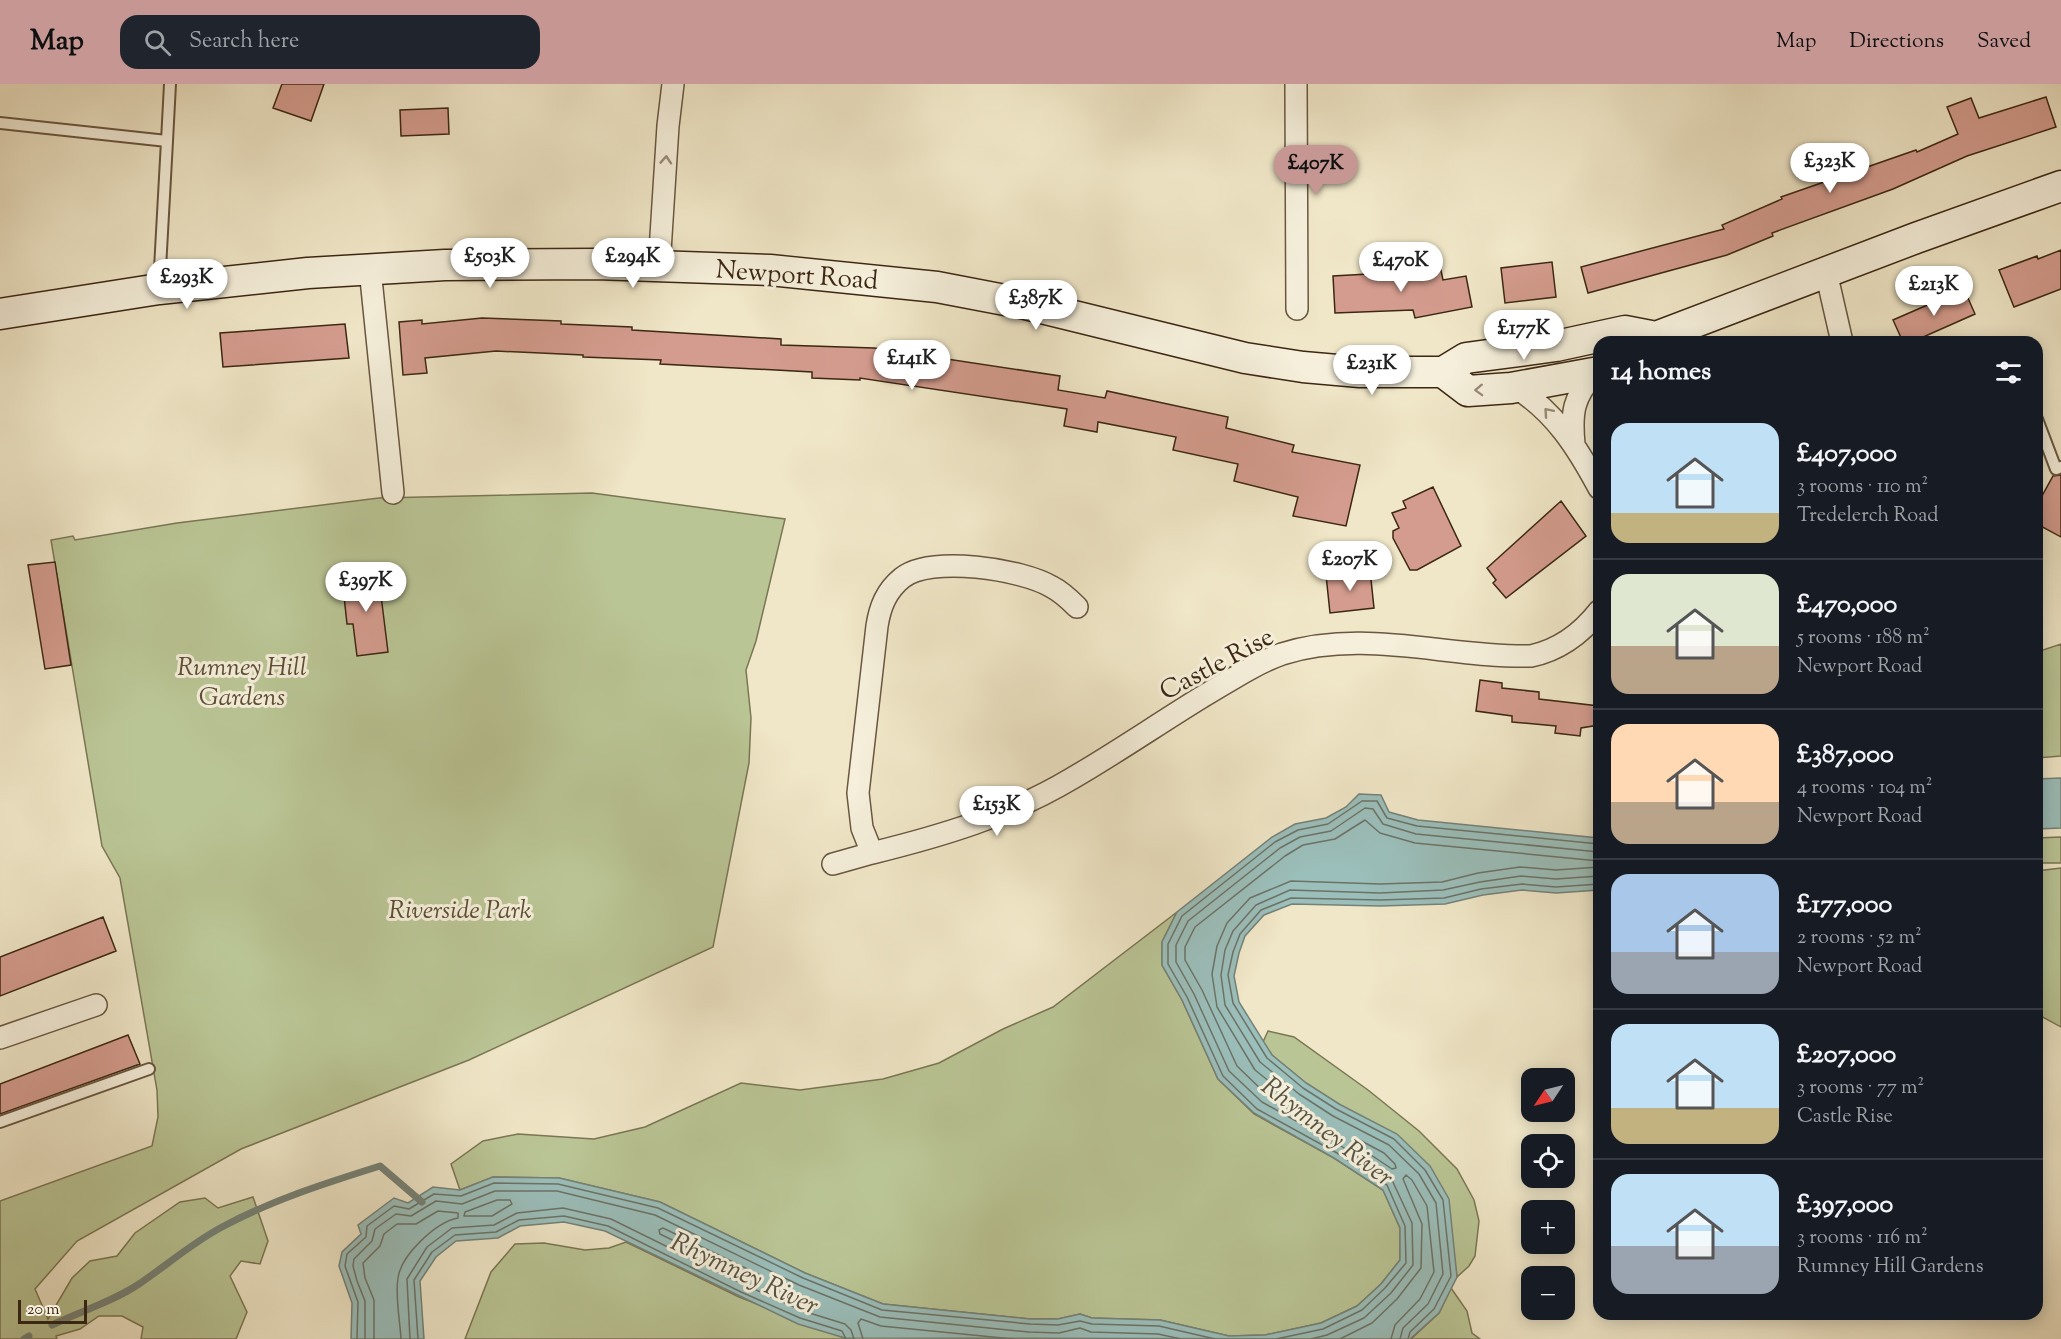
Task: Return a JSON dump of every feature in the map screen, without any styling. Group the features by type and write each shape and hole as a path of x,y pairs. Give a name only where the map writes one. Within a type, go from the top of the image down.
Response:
{"main road":[{"name":"Newport Road","path":"1662,336 1826,272 2061,186"},
{"name":"Newport Road","path":"0,314 159,289 370,269 528,264 770,270 907,282 977,293 1245,358 1303,367 1360,372 1443,372 1466,358 1556,346 1593,338"},
{"name":"Newport Road","path":"1602,336 1625,331 1643,336"},
{"path":"1443,372 1468,391 1515,387 1593,373"}],"street":[{"path":"659,267 673,84"},
{"path":"1296,84 1297,309"},
{"path":"370,269 393,493"},
{"path":"1826,272 1841,336"},
{"path":"1574,444 1572,420 1574,406 1580,393 1593,377"},
{"path":"1515,387 1541,404 1574,444 1593,477"},
{"path":"872,854 862,828 858,793 877,626 881,606 891,590 903,577 923,567 958,566 1020,574 1051,586 1077,607"},
{"name":"Castle Rise","path":"832,864 956,830 1031,801 1094,766 1230,680 1283,654 1308,648 1362,643 1531,656 1548,652 1565,643 1593,619"},
{"path":"0,1038 96,1005"}],"lane":[{"path":"159,289 170,84"},
{"path":"0,123 167,141"},
{"path":"2043,435 2056,469 2061,467"},
{"path":"0,1122 149,1069"}],"green space":[{"path":"592,493 785,519 756,641 746,670 751,718 749,763 713,947 469,1060 241,1149 77,1241 35,1289 48,1319 72,1278 90,1261 117,1256 135,1233 180,1202 205,1198 218,1208 253,1197 268,1241 260,1264 241,1261 230,1276 247,1312 236,1339 141,1339 143,1327 122,1316 99,1316 80,1329 56,1336 57,1339 0,1339 0,1201 152,1146 158,1117 157,1090 120,878 102,846 51,540 73,536 75,540 177,523 379,498"},
{"path":"2061,644 2061,756 2043,758 2043,650"},
{"path":"2061,837 2061,863 2043,863 2043,838"},
{"path":"2061,868 2061,1027 2043,1017 2043,870"},
{"path":"1177,912 1162,942 1162,965 1182,1000 1218,1079 1254,1114 1334,1158 1383,1190 1400,1228 1400,1260 1381,1284 1357,1306 1321,1323 1265,1335 1229,1336 1160,1320 1092,1318 1080,1314 1058,1319 1030,1319 883,1304 805,1273 660,1202 559,1178 493,1177 460,1190 451,1164 483,1141 518,1134 594,1139 645,1127 741,1083 800,1090 883,1079 939,1063 1003,1029 1053,1007"},
{"path":"1268,1031 1294,1037 1368,1090 1419,1131 1457,1169 1474,1200 1479,1221 1475,1256 1469,1266 1457,1277 1453,1250 1339,1104 1306,1083 1272,1055 1263,1042"},
{"path":"626,1242 739,1297 845,1338 855,1339 465,1339 491,1272 515,1244 544,1243 585,1250 609,1248"},
{"path":"1451,1288 1467,1311 1472,1333 1480,1339 1411,1339 1439,1313"}],"water":[{"path":"2061,778 2061,828 2043,829 2043,779"},
{"name":"Rhymney River","path":"1359,794 1381,795 1389,812 1418,820 1593,837 1593,890 1556,893 1522,890 1483,895 1445,904 1380,906 1292,904 1264,915 1245,936 1234,976 1239,1002 1272,1055 1306,1083 1339,1104 1397,1134 1430,1166 1449,1199 1457,1277 1439,1313 1410,1339 845,1338 798,1324 605,1231 564,1222 520,1226 498,1238 456,1241 436,1257 420,1281 424,1339 351,1339 352,1303 339,1266 342,1252 361,1234 358,1225 394,1198 408,1203 433,1187 460,1190 493,1177 559,1178 660,1202 805,1273 883,1304 1030,1319 1058,1319 1080,1314 1092,1318 1160,1320 1229,1336 1265,1335 1321,1323 1357,1306 1381,1284 1400,1260 1400,1228 1383,1190 1334,1158 1254,1113 1218,1079 1182,1000 1162,965 1162,942 1177,912 1272,837 1295,824 1326,818 1346,807"}],"building":[{"path":"282,84 324,84 311,121 273,108"},
{"path":"2046,97 2056,127 1967,156 1893,189 1772,233 1773,236 1727,255 1588,293 1581,267 1724,229 1722,225 1782,199 1781,197 1916,150 1917,152 1958,134 1947,107 1971,98 1979,118"},
{"path":"448,108 449,134 401,136 400,110"},
{"path":"2061,250 2061,289 2014,307 1999,270"},
{"path":"1552,262 1556,297 1505,303 1501,268"},
{"path":"1440,266 1443,280 1466,276 1472,307 1415,318 1413,310 1335,313 1333,276 1386,273 1386,276"},
{"path":"1964,289 1975,314 1926,336 1900,336 1893,320"},
{"path":"482,318 561,321 561,324 632,327 632,330 781,339 781,345 874,348 1060,376 1058,390 1105,398 1107,391 1228,417 1226,428 1294,445 1292,452 1360,465 1346,526 1293,516 1298,497 1234,481 1238,464 1173,450 1176,437 1098,422 1097,432 1064,426 1067,409 860,378 860,380 812,378 812,372 660,364 661,360 583,357 583,355 496,351 425,358 427,373 403,375 399,322 422,320 422,324"},
{"path":"345,324 349,358 223,367 220,333"},
{"path":"2061,475 2061,537 2043,527 2043,494 2053,476"},
{"path":"1433,487 1461,546 1417,570 1410,570 1393,538 1393,531 1399,528 1392,513 1406,508 1403,501"},
{"path":"1561,501 1586,536 1506,598 1493,583 1496,580 1487,568"},
{"path":"55,562 71,665 45,669 28,565"},
{"path":"1370,570 1374,608 1330,613 1326,575"},
{"path":"378,571 388,652 357,656 353,624 347,624 342,577"},
{"path":"1480,680 1502,683 1502,688 1539,692 1539,699 1593,705 1593,726 1581,728 1580,736 1555,733 1556,726 1512,722 1512,716 1476,711"},
{"path":"103,917 116,951 0,996 0,957"},
{"path":"128,1035 140,1064 0,1114 0,1084"}],"waterway":[{"path":"52,1325 129,1290 200,1240 241,1217 280,1200 340,1179 380,1166 422,1202"},
{"path":"24,1339 29,1336"}],"park label":[{"name":"Rumney Hill Gardens","path":"242,681"},
{"name":"Riverside Park","path":"460,909"}]}
